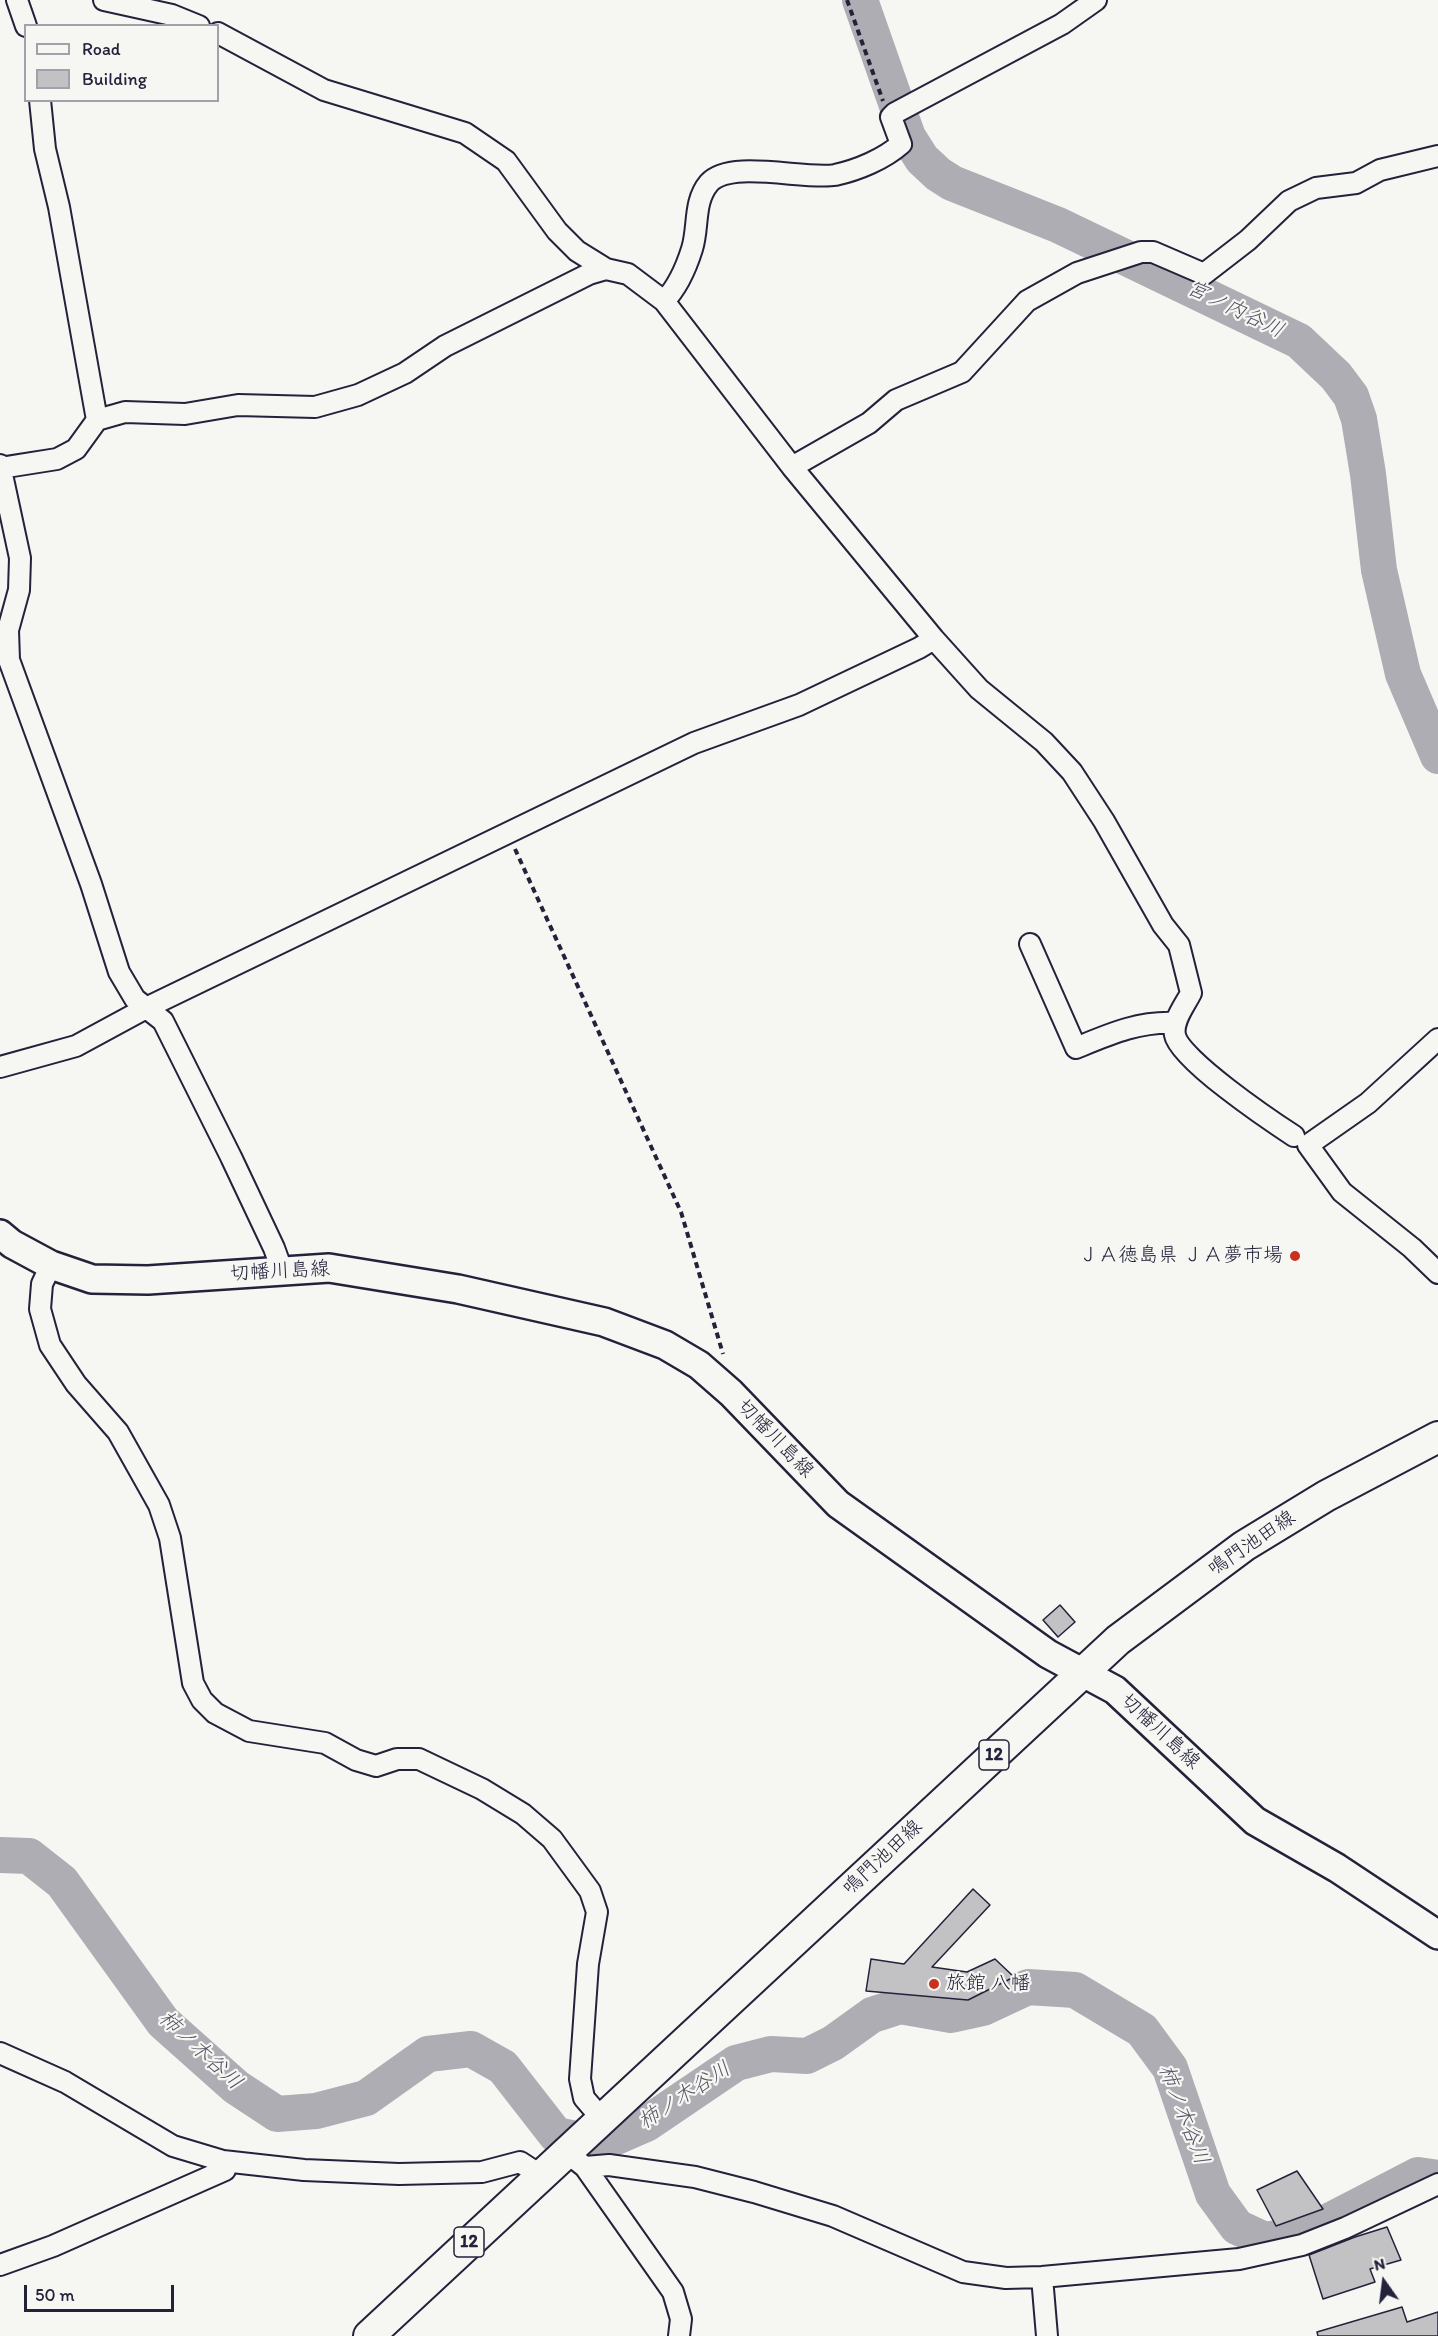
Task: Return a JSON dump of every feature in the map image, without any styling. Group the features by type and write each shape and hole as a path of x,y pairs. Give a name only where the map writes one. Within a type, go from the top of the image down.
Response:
{"main road":[{"name":"切幡川島線","path":"0,1234 12,1244 51,1265 92,1279 148,1280 329,1268 458,1289 604,1322 665,1345 699,1365 731,1393 838,1504 1047,1654 1115,1690 1255,1821 1337,1868 1438,1935"},
{"name":"鳴門池田線","path":"369,2336 540,2175 583,2143 1118,1640 1244,1546 1326,1496 1438,1437"}],"street":[{"path":"17,0 25,24"},
{"path":"104,0 172,15 194,24"},
{"path":"664,301 674,291 692,248 699,200 710,182 730,173 761,171 807,177 836,175 887,156 901,144 899,112 1062,24 1096,0"},
{"path":"219,34 324,90 465,133 506,161 557,231 577,251 606,269 628,274 664,301 792,467 934,639 978,689 1044,742 1072,772 1104,821 1162,925 1179,945 1191,993 1176,1023 1175,1036 1182,1050 1244,1103 1294,1136"},
{"path":"40,102 45,148 59,207 97,420"},
{"path":"792,467 870,423 896,400 962,372 1027,301 1077,273 1141,252 1153,252 1204,274 1248,240 1289,201 1316,188 1356,183 1380,170 1438,156"},
{"path":"282,1270 236,1167 163,1021 135,999 119,972 91,884 9,660 8,630 18,590 20,558 1,467 57,459 76,449 97,420 125,412 185,414 238,405 315,407 358,395 405,373 455,341 588,274 606,269"},
{"path":"0,1067 76,1046 148,1007 694,743 799,705 934,639"},
{"path":"1030,944 1076,1048 1124,1028 1155,1022 1176,1023"},
{"path":"1438,1039 1368,1103 1308,1145 1342,1192 1412,1248 1438,1273"},
{"path":"51,1265 42,1284 40,1309 51,1345 76,1384 118,1432 159,1505 170,1538 193,1683 202,1700 215,1713 249,1731 326,1743 356,1760 376,1766 397,1760 419,1759 482,1789 523,1815 552,1839 590,1892 597,1912 588,1965 580,2079 584,2098 583,2143 673,2292 681,2319 679,2336"},
{"path":"0,2053 65,2082 173,2146 223,2161 304,2170 399,2174 482,2172 520,2162 540,2175"},
{"path":"583,2143 609,2165 695,2177 833,2216 963,2272 1006,2278 1042,2277 1239,2259 1302,2245 1346,2228 1438,2184"},
{"path":"0,2265 53,2246 225,2170 223,2161"},
{"path":"1042,2277 1047,2336"}],"path":[{"path":"847,0 884,105 899,112"},
{"path":"507,832 681,1212 723,1356"}],"building":[{"path":"1060,1605 1075,1622 1058,1637 1043,1620"},
{"name":"旅館 八幡","path":"973,1889 990,1905 932,1967 967,1972 995,1959 1014,1977 968,2000 866,1991 871,1959 904,1964"},
{"path":"1297,2171 1323,2209 1276,2226 1257,2190"},
{"path":"1387,2227 1401,2260 1370,2269 1375,2282 1323,2299 1309,2255"},
{"path":"1402,2307 1407,2322 1438,2312 1438,2336 1318,2336 1317,2332"}],"waterway":[{"name":"宮ノ内谷川","path":"860,0 908,137 922,159 938,174 952,183 1058,225 1299,341 1336,376 1351,396 1359,419 1379,570 1403,674 1438,756"},
{"name":"柿ノ木谷川","path":"0,1855 29,1856 62,1882 163,2022 236,2087 277,2114 316,2111 366,2098 428,2054 471,2049 503,2067 556,2135 600,2144 646,2124 736,2063 771,2054 807,2056 833,2043 872,2015 900,2006 951,2015 983,2008 1028,1987 1075,1990 1142,2030 1170,2068 1213,2194 1237,2227 1265,2240 1306,2233 1418,2175 1438,2178"}],"place":[{"name":"ＪＡ徳島県 ＪＡ夢市場","path":"1295,1256"},
{"name":"旅館 八幡","path":"934,1984"}]}
